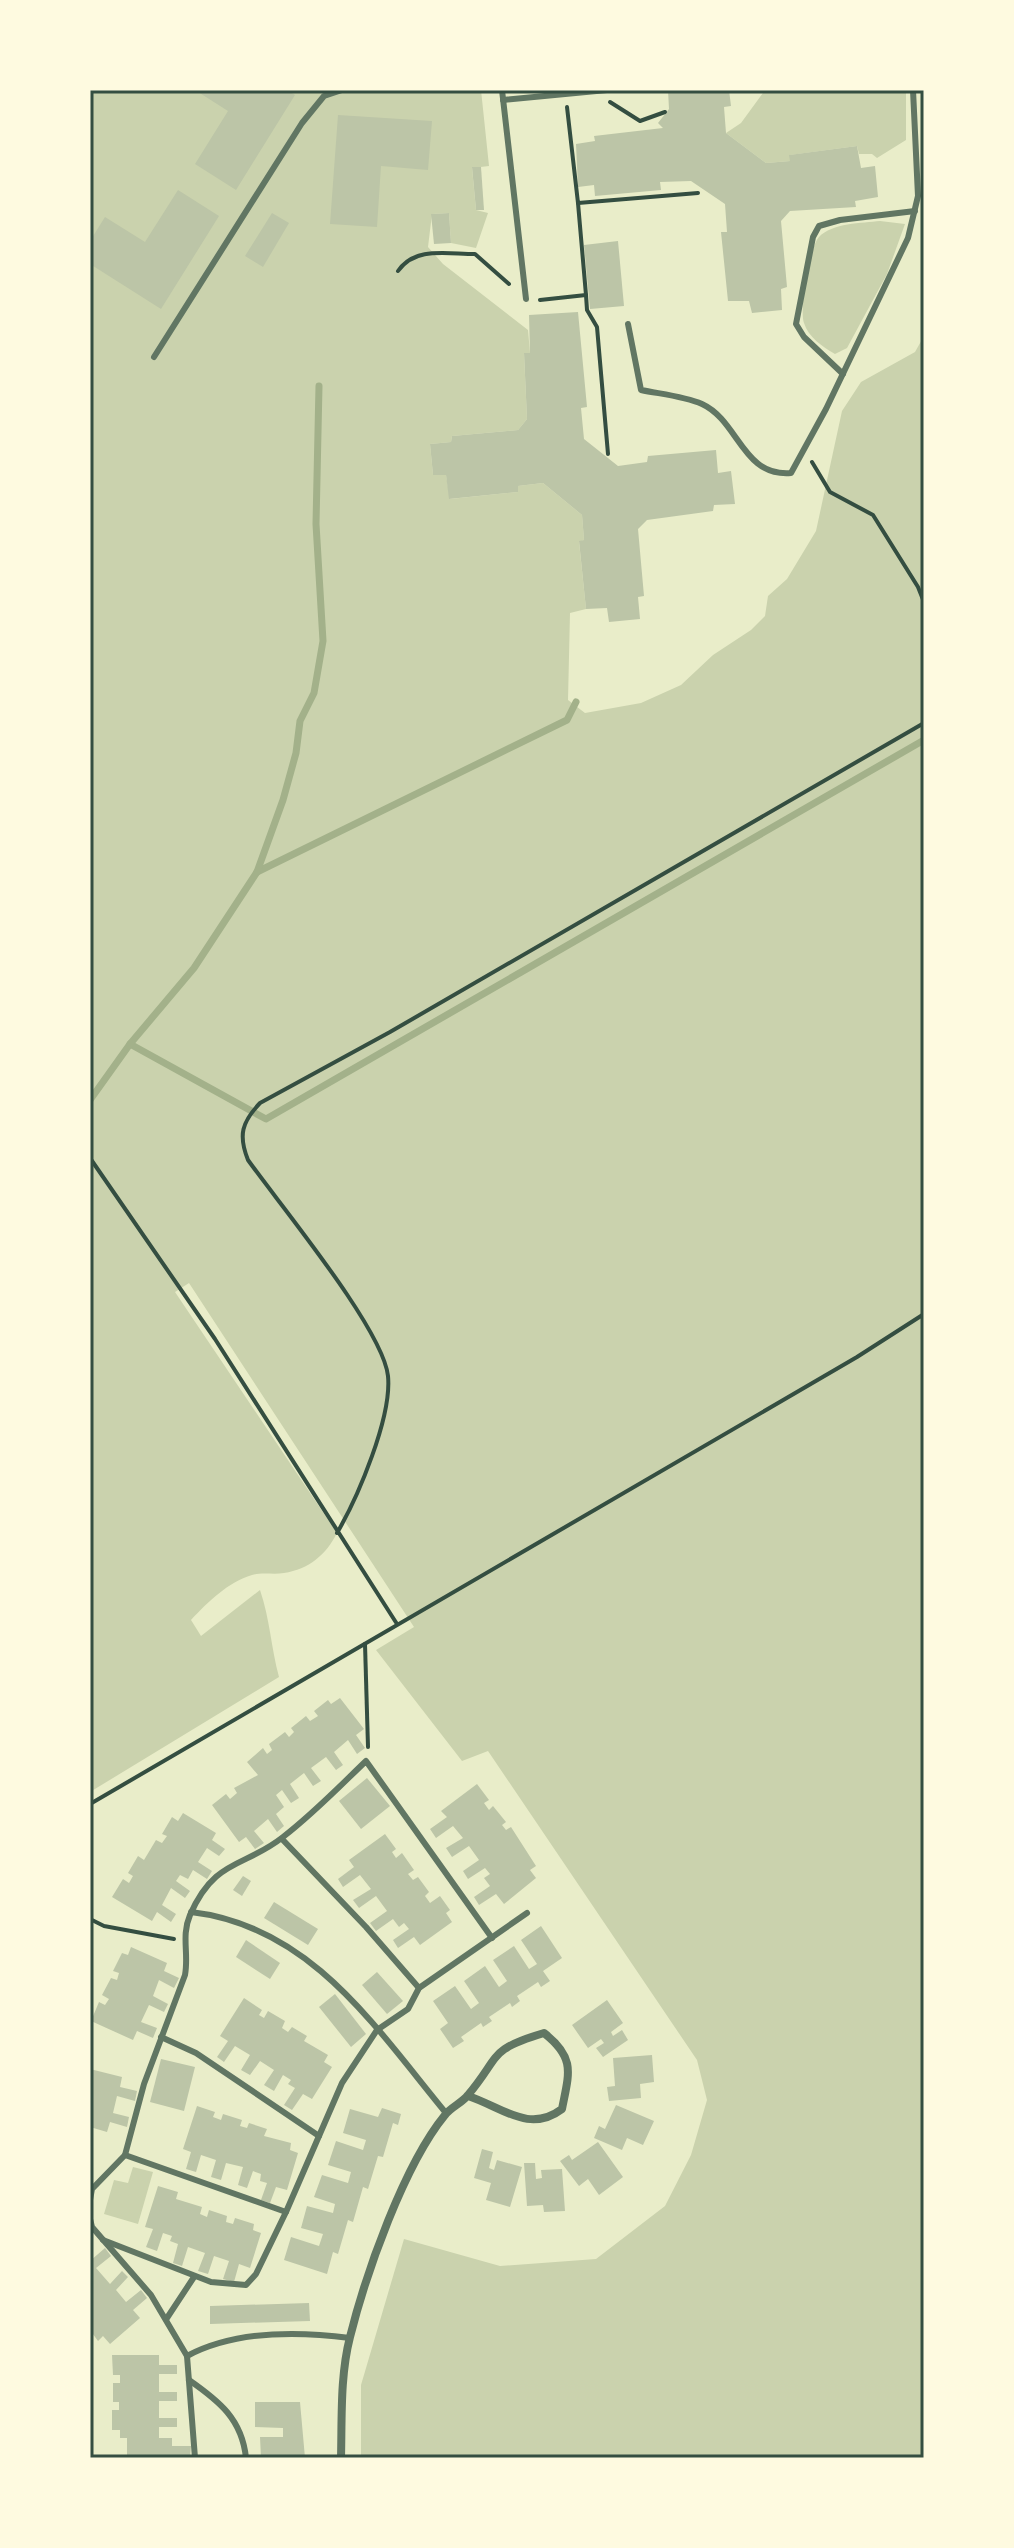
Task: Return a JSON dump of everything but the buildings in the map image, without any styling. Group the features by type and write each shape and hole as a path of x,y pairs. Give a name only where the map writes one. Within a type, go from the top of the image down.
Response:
{"street":[{"path":"341,2458 342,2396 350,2338 395,2208 415,2163 446,2113 468,2096 492,2057 514,2042 544,2033 562,2047 570,2068 562,2109 548,2121 527,2121 468,2096"}],"lane":[{"path":"154,357 302,123 324,96 342,90"},
{"path":"502,90 530,300"},
{"path":"503,100 607,90"},
{"path":"628,324 641,390 704,404 760,467 775,474 791,473 806,449 908,238 915,211 918,164 913,90"},
{"path":"843,374 804,337 796,324 813,237 819,226 840,220 915,211"},
{"path":"90,2200 92,2189 125,2155 144,2084 185,1975 188,1959 184,1941 191,1912 207,1887 225,1868 282,1839 366,1761 492,1938"},
{"path":"282,1839 419,1988"},
{"path":"191,1912 220,1915 278,1938 346,1991 446,2113"},
{"path":"103,2240 194,2277 230,2286 246,2285 256,2274 286,2212 354,2061 377,2030 408,2009 419,1988 527,1913"},
{"path":"161,2037 196,2053 319,2136"},
{"path":"125,2155 286,2212"},
{"path":"90,2219 103,2240 167,2318 187,2356 195,2458"},
{"path":"167,2318 194,2277"},
{"path":"187,2356 233,2338 315,2334 350,2338"},
{"path":"189,2380 223,2403 237,2423 246,2458"}],"path":[{"path":"566,101 587,310 597,327 608,454"},
{"path":"578,203 698,193"},
{"path":"398,271 410,257 419,254 475,254 530,300 586,295"},
{"path":"806,449 830,492 873,515 918,587 924,602"},
{"path":"337,1533 361,1487 372,1453 389,1390 388,1372 374,1337 248,1160 241,1131 246,1117 260,1103 924,723"},
{"path":"90,1158 215,1339 397,1624"},
{"path":"90,1804 844,1365 924,1314"},
{"path":"365,1643 371,1732 366,1761"},
{"path":"90,1919 104,1926 184,1941"}],"green space":[{"path":"90,90 481,90 489,166 472,168 476,210 488,213 476,248 451,243 449,213 432,214 428,247 443,264 528,330 530,353 524,354 527,419 518,430 452,436 451,442 430,444 433,475 446,475 450,499 518,492 518,486 543,483 582,515 584,540 579,542 586,609 570,613 568,700 585,713 641,703 681,685 713,655 751,630 765,616 768,596 787,579 816,531 842,411 861,382 915,352 924,336 924,2458 361,2458 361,2385 404,2239 500,2266 596,2259 665,2206 691,2155 707,2100 697,2060 488,1751 462,1761 376,1650 414,1627 189,1283 175,1292 337,1533 328,1548 309,1564 284,1573 243,1578 219,1593 191,1620 201,1636 260,1590 279,1677 90,1792"},
{"path":"765,90 906,90 906,140 877,158 872,154 859,154 857,146 790,155 790,161 766,163 726,133 741,123"},
{"path":"880,221 905,224 887,274 847,348 835,354 812,337 804,323 804,293 815,243 831,229"},
{"path":"133,2167 153,2172 138,2224 104,2214 114,2180 128,2183"}],"waterway":[{"path":"90,1100 130,1044 194,968 257,872 283,800 296,753 300,721 314,693 323,641 316,524 319,386"},
{"path":"257,872 567,720 576,702"},
{"path":"130,1044 266,1119 924,740"}]}
